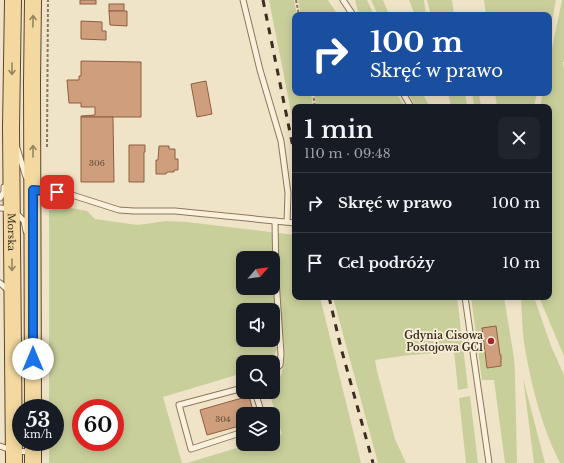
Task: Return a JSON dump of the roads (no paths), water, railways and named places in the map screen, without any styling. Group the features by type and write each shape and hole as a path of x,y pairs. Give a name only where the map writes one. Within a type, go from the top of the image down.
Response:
{"main road":[{"name":"Morska","path":"9,454 12,294 6,208 11,128 13,0"},
{"name":"Morska","path":"33,0 33,399"}],"lane":[{"path":"243,0 260,70 281,141 288,193 287,222"},
{"path":"343,0 350,12"},
{"path":"11,128 26,178 33,190 72,195 118,210 175,211 292,223"},
{"path":"0,198 4,192 11,128"},
{"path":"6,208 24,221 33,273"},
{"path":"275,221 276,280 281,354 280,364"},
{"path":"0,283 12,294"},
{"path":"465,300 489,463"},
{"path":"236,390 179,404 191,449 236,434"},
{"path":"9,454 33,452"}],"railway":[{"path":"263,0 292,142"},
{"path":"330,300 341,348 373,463"}],"place":[{"name":"Gdynia Cisowa Postojowa GC1","path":"491,341"}]}
